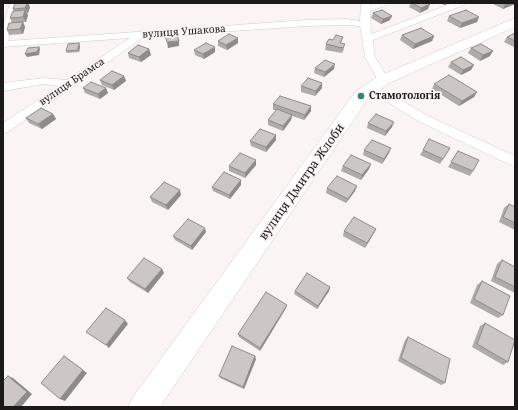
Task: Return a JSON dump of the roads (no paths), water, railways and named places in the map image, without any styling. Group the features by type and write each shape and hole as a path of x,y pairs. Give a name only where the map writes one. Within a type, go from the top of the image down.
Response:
{"main road":[{"name":"вулиця Дмитра Жлоби","path":"143,407 362,96 377,84 515,22"}],"street":[{"path":"3,41 15,3"},
{"path":"385,3 366,6 365,24 367,39 377,84 424,119 515,162"},
{"path":"367,39 461,3"},
{"name":"вулиця Ушакова","path":"3,44 322,23 365,24"},
{"name":"вулиця Брамса","path":"3,129 141,35"},
{"path":"3,87 44,81 61,82 67,85"}],"place":[{"name":"Стамотологія","path":"361,96"}]}
